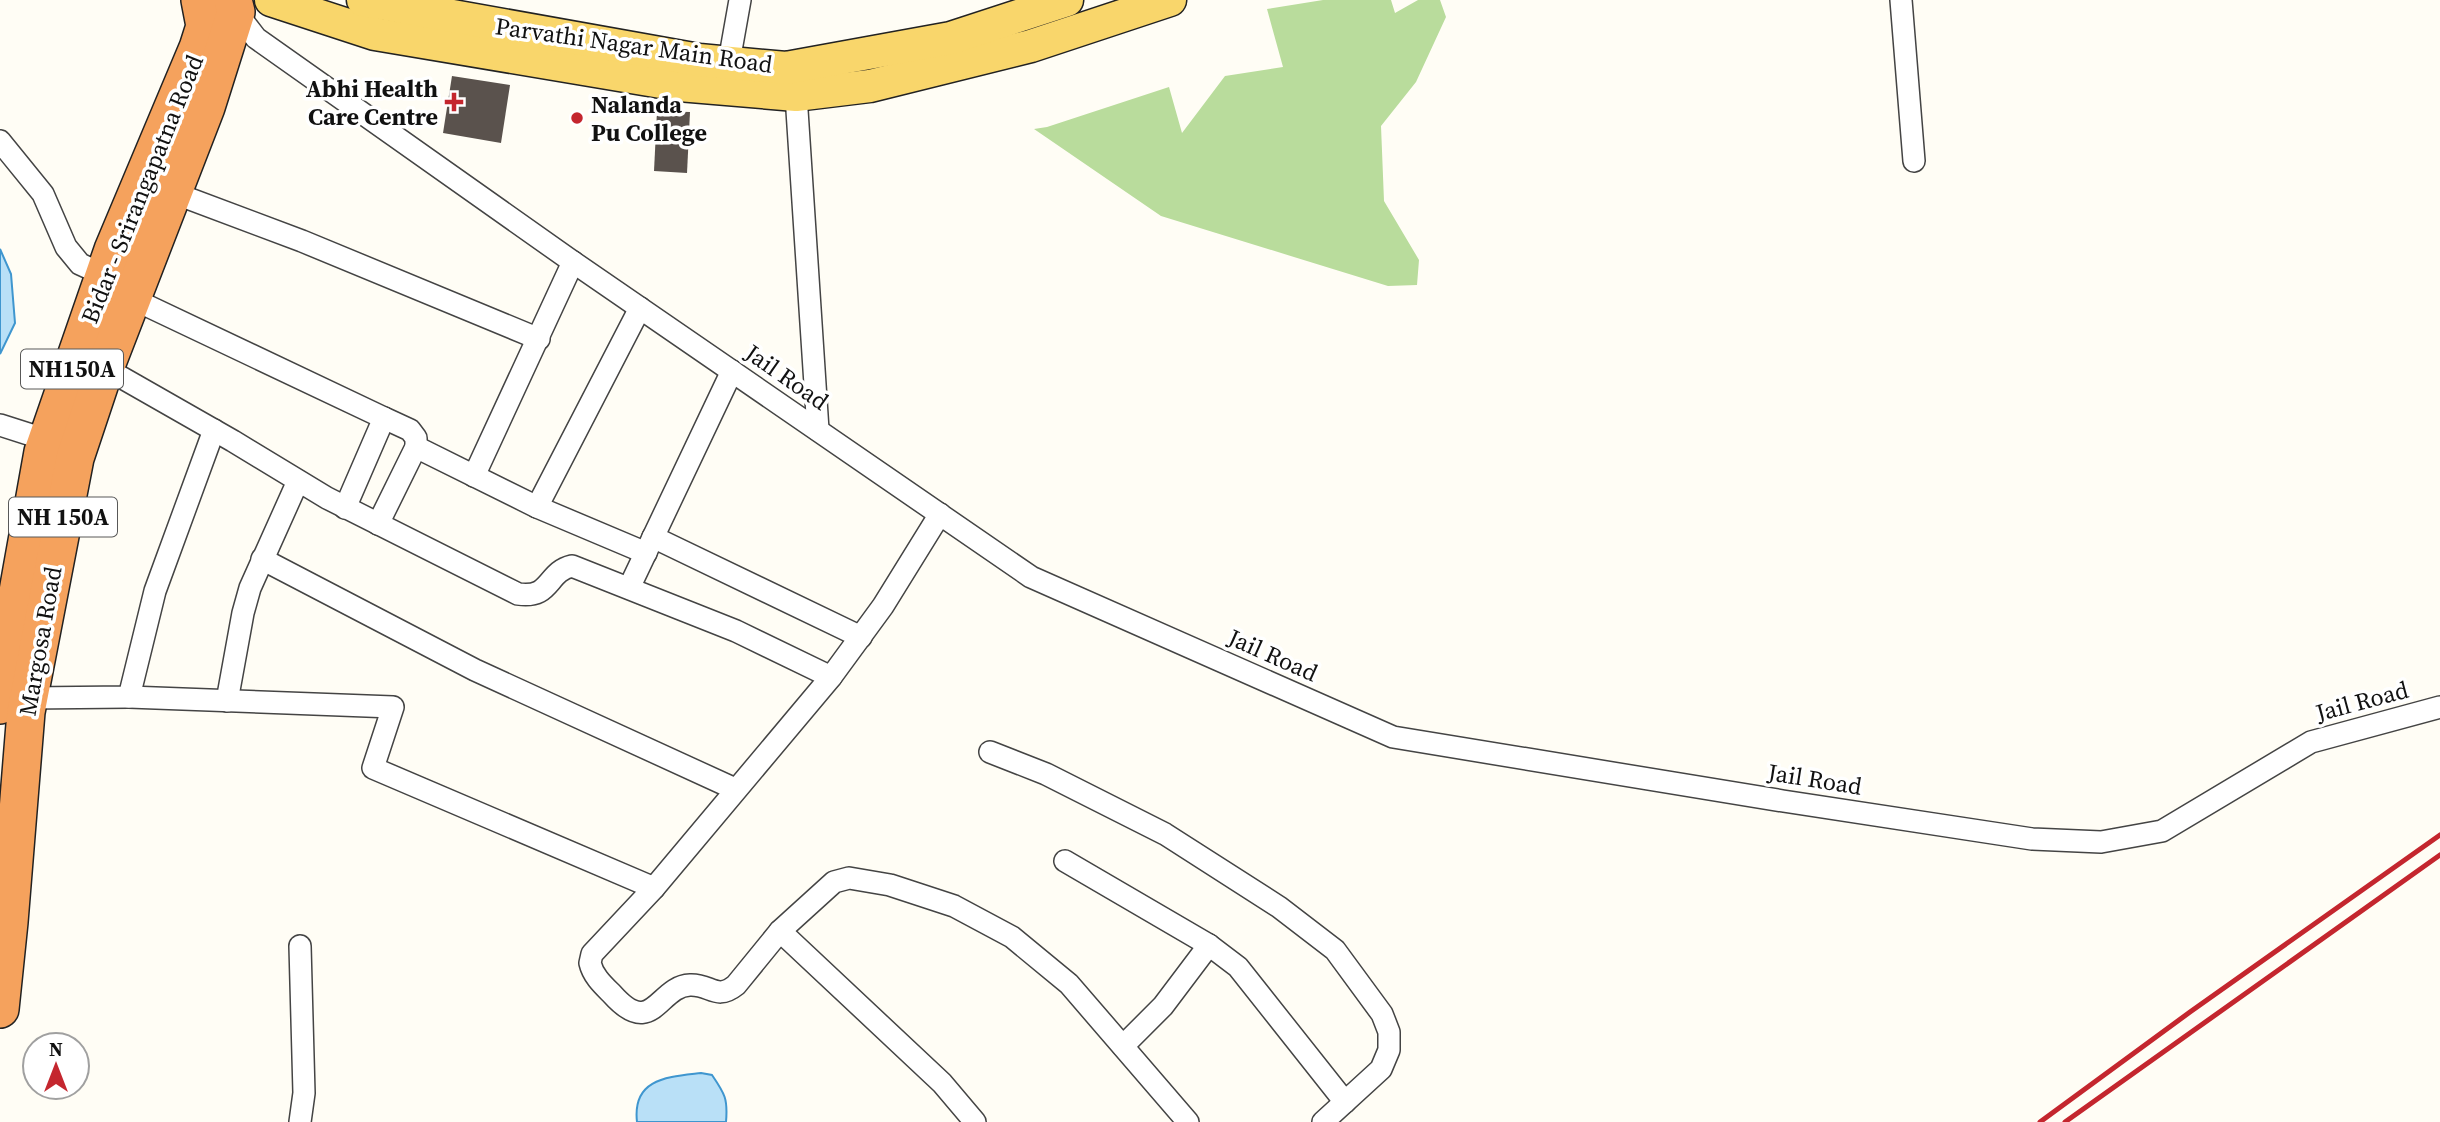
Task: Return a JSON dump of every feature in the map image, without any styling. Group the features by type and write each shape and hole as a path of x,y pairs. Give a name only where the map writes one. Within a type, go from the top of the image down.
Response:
{"highway":[{"name":"Bidar - Srirangapatna Road","path":"14,702 7,654 47,440 104,275 198,48 205,26 200,0"},
{"name":"Margosa Road","path":"0,1009 14,702 75,458 105,368 174,192 226,48 235,6"}],"main road":[{"name":"Parvathi Nagar Main Road","path":"363,0 699,60 727,76 796,95 870,86 1031,46 1170,0"},
{"name":"Parvathi Nagar Main Road","path":"280,4 375,34 679,85 951,38 1067,0"}],"street":[{"path":"727,76 740,0"},
{"path":"1901,0 1914,161"},
{"name":"Jail Road","path":"235,6 256,38 573,262 1031,577 1393,737 2032,839 2101,842 2162,831 2311,742 2440,707"},
{"path":"796,95 818,430"},
{"path":"0,141 43,194 66,247 80,264 104,275"},
{"path":"174,192 302,241 539,339"},
{"path":"474,476 573,262"},
{"path":"133,299 410,430 416,438 416,447 379,524"},
{"path":"537,507 640,308"},
{"path":"105,368 345,508 518,594 531,596 540,593 563,568 572,566 736,631 831,677"},
{"path":"629,588 732,371"},
{"path":"345,508 384,418"},
{"path":"0,425 47,440"},
{"path":"129,697 155,591 214,430"},
{"path":"416,447 537,507 649,545 861,637"},
{"path":"227,701 243,613 262,559 298,481"},
{"path":"940,514 883,606 831,677 653,888 592,954 590,964 597,979 623,1007 631,1011 641,1013 690,985 718,993 728,992 780,931 834,881 849,878 890,885 954,906 1012,937 1069,984 1188,1122"},
{"path":"262,559 475,670 735,789"},
{"path":"14,702 129,697 393,707 373,768 653,888"},
{"path":"990,752 1046,774 1165,834 1279,906 1335,950 1382,1014 1389,1032 1389,1050 1381,1069 1323,1122"},
{"path":"1065,861 1209,945 1238,967 1345,1102"},
{"path":"780,931 942,1083 975,1122"},
{"path":"1123,1046 1163,1006 1209,945"},
{"path":"300,946 304,1093 300,1122"}],"green space":[{"path":"1323,0 1391,0 1395,13 1418,0 1440,0 1446,17 1416,82 1381,126 1384,201 1419,260 1417,285 1388,286 1161,216 1034,129 1169,87 1182,133 1225,76 1283,67 1267,9"}],"water":[{"path":"0,249 11,274 15,323 0,354"},
{"path":"701,1073 712,1075 723,1092 726,1122 637,1122 637,1107 646,1088 655,1082 676,1076"}],"building":[{"path":"452,76 510,85 501,143 443,133"},
{"path":"657,111 690,112 687,173 654,171"}],"railway":[{"path":"2040,1122 2440,835"},
{"path":"2065,1122 2440,855"}],"place":[{"name":"Abhi Health Care Centre","path":"454,102"},
{"name":"Nalanda Pu College","path":"577,118"}]}
